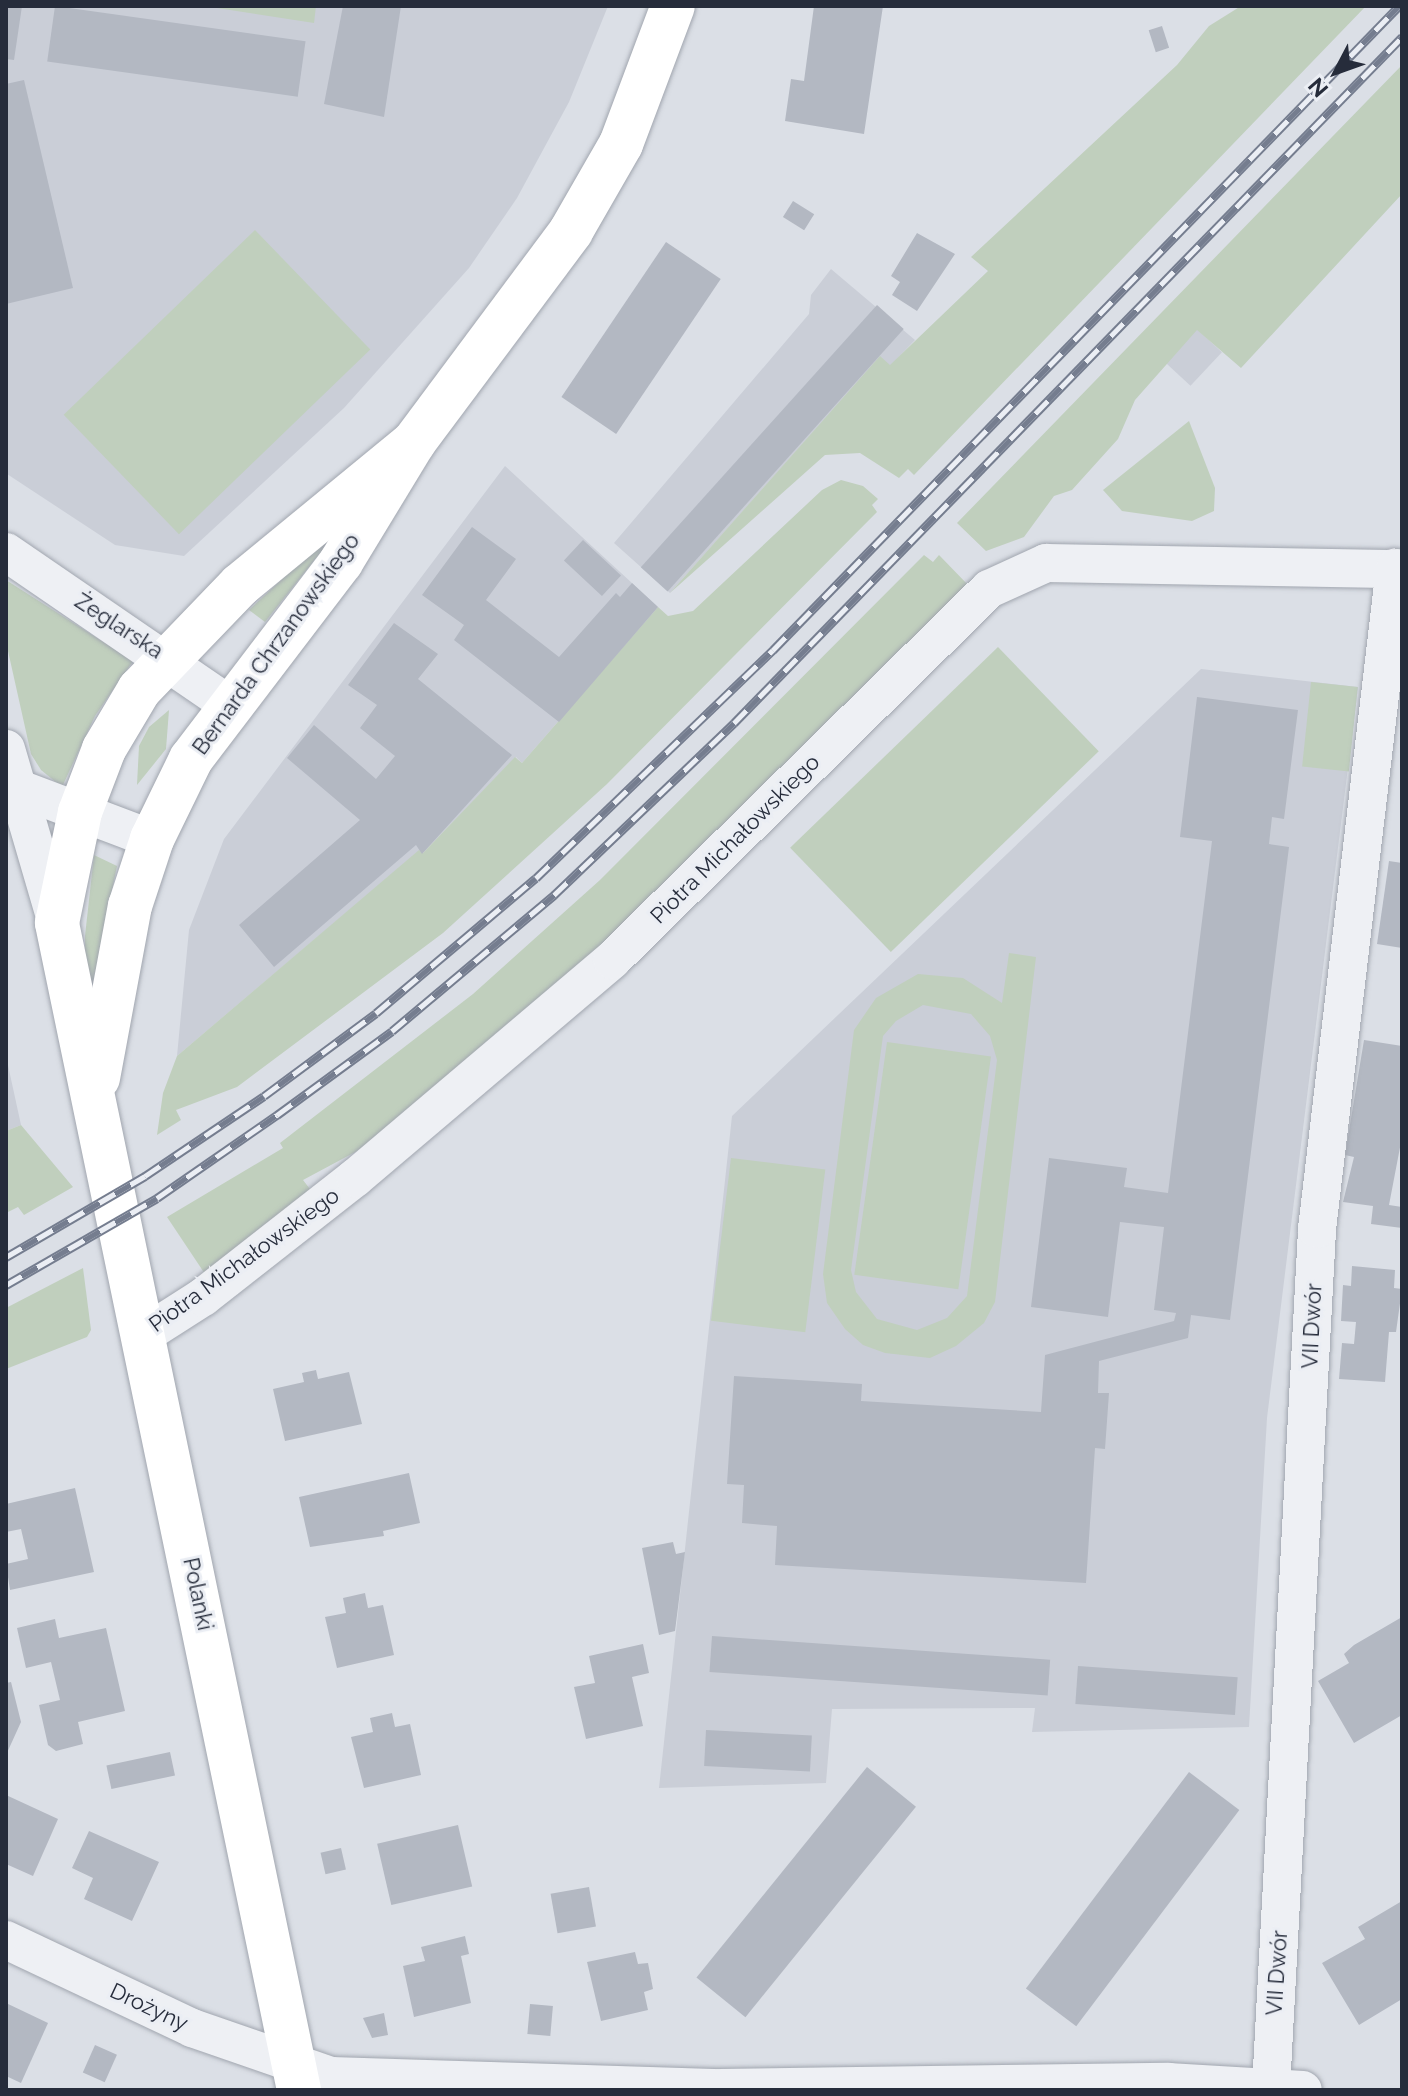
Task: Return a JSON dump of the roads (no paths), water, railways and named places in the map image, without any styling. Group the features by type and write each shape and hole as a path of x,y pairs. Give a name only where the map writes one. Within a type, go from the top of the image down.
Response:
{"street":[{"name":"Bernarda Chrzanowskiego","path":"94,1100 130,906 152,839 191,759 228,704 341,562 414,442 571,231 621,144 673,6"},
{"name":"Bernarda Chrzanowskiego","path":"94,1100 57,923 80,812 104,749 139,690 167,658 308,526 414,442"},
{"name":"Żeglarska","path":"6,552 167,658 228,704"},
{"name":"Piotra Michałowskiego","path":"142,1336 203,1297 355,1178 612,960 989,589 1024,569 1068,561 1398,569"},
{"name":"VII Dwór","path":"1287,2089 1307,1405 1317,1229 1398,569"},
{"path":"6,749 57,923"},
{"path":"17,788 152,839"},
{"name":"Polanki","path":"94,1100 297,2079"},
{"name":"Drożyny","path":"6,1940 297,2079 721,2089 1167,2086 1287,2089"}],"railway":[{"path":"6,1257 145,1176 264,1096 376,1013 536,878 773,650 1399,6"},
{"path":"6,1285 157,1198 277,1115 392,1031 554,895 734,723 1402,37"}]}
